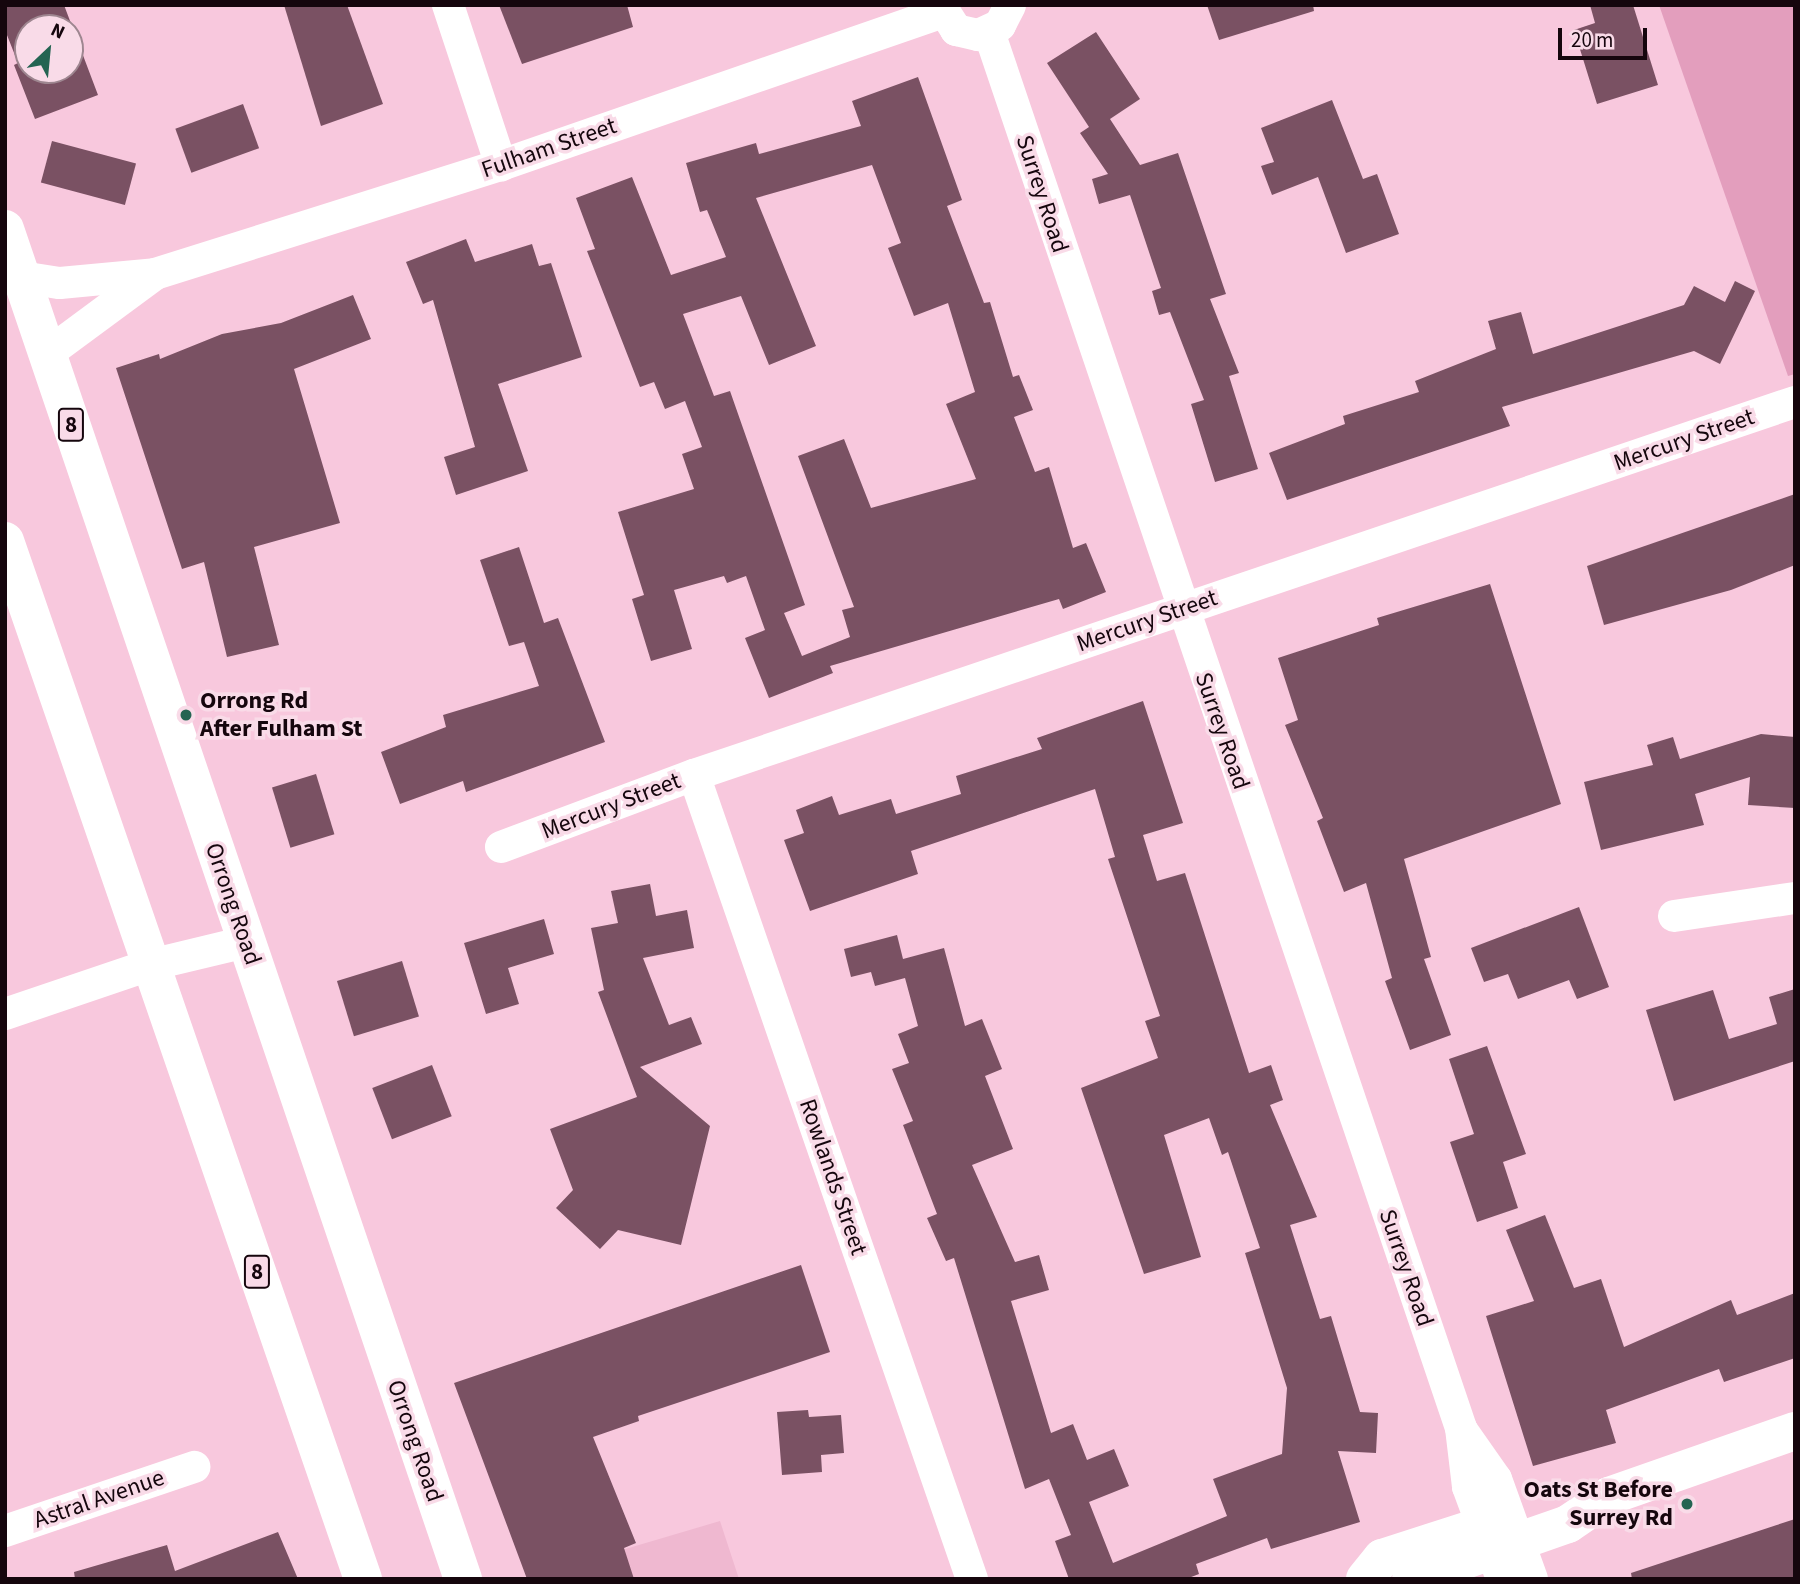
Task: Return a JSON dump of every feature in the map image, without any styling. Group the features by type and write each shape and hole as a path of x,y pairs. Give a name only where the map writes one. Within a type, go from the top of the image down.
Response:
{"main road":[{"name":"Orrong Road","path":"5,229 463,1579"},
{"name":"8","path":"5,541 363,1579"},
{"path":"1411,1579 1500,1542 1558,1499 1609,1496 1795,1431"},
{"path":"1365,1579 1382,1558 1500,1542"}],"street":[{"path":"448,5 501,165"},
{"path":"940,9 956,30 989,32 1000,25 1010,5"},
{"name":"Fulham Street","path":"21,276 60,284 155,274 501,165 940,9"},
{"name":"Surrey Road","path":"989,32 1180,610 1461,1428 1468,1488 1500,1542 1532,1579"},
{"name":"Fulham Street","path":"47,354 155,274"},
{"name":"Mercury Street","path":"501,848 694,775 1795,402"},
{"name":"Rowlands Street","path":"694,775 972,1579"},
{"path":"1674,916 1795,898"},
{"path":"5,1014 150,965 246,942"},
{"name":"Astral Avenue","path":"5,1531 194,1467"}],"shaded area":[{"path":"1659,5 1795,5 1795,374 1788,376"},
{"path":"720,1521 739,1579 524,1579"}],"building":[{"path":"5,5 64,5 67,14 14,14 14,53 5,30"},
{"path":"284,5 347,5 383,104 321,126"},
{"path":"499,5 627,5 633,27 522,64"},
{"path":"1207,5 1313,5 1314,11 1219,40"},
{"path":"1590,5 1633,5 1658,85 1597,104 1574,30 1595,23"},
{"path":"1096,32 1140,99 1110,119 1140,165 1178,153 1226,294 1210,299 1239,373 1229,376 1258,469 1215,482 1191,404 1204,400 1170,312 1159,315 1152,291 1161,288 1130,195 1099,204 1092,179 1108,174 1080,133 1089,127 1047,63"},
{"path":"84,58 98,95 35,119 21,84 84,84"},
{"path":"918,77 962,200 947,206 984,303 990,302 1013,377 1019,375 1033,410 1014,417 1035,472 1049,467 1073,548 1086,543 1106,592 1063,609 1059,599 830,666 833,673 769,698 745,638 765,630 746,576 727,583 724,576 674,590 692,649 651,661 632,599 644,595 618,512 694,489 682,454 702,447 685,401 665,409 654,382 640,387 587,251 595,249 576,198 632,177 671,275 726,257 707,210 700,212 686,163 756,143 759,154 861,126 852,101","holes":["872,165 901,243 888,248 914,316 948,303 975,392 946,404 976,479 871,508 844,439 798,456 854,607 842,610 850,637 802,656 784,613 805,605 730,391 714,396 683,314 741,296 769,365 816,346 756,198"]},
{"path":"1332,100 1363,179 1377,174 1399,234 1346,253 1318,177 1272,195 1261,166 1274,162 1261,128"},
{"path":"243,104 259,148 191,173 175,129"},
{"path":"52,141 136,164 125,205 41,183"},
{"path":"466,239 475,262 532,244 539,266 551,263 582,357 498,384 528,471 456,495 444,457 475,447 433,300 423,304 406,262"},
{"path":"1735,281 1755,291 1720,364 1694,351 1502,407 1510,426 1287,500 1269,453 1345,424 1343,416 1419,392 1415,381 1496,349 1488,321 1521,312 1533,354 1684,305 1694,286 1725,302"},
{"path":"353,295 371,339 294,369 340,523 254,547 279,645 227,657 204,562 182,569 116,368 159,354 160,359 222,334 281,323"},
{"path":"1795,494 1795,565 1731,590 1604,625 1587,566"},
{"path":"519,547 544,623 558,618 605,742 466,792 463,781 400,804 381,752 446,727 443,715 539,686 524,642 509,646 480,560"},
{"path":"1490,584 1561,804 1404,859 1431,957 1424,959 1451,1035 1410,1050 1385,981 1392,978 1366,883 1344,892 1317,821 1323,818 1285,725 1298,720 1278,658 1379,625 1377,618"},
{"path":"1143,701 1183,823 1143,835 1157,881 1185,873 1249,1073 1271,1065 1283,1100 1270,1105 1317,1217 1290,1225 1320,1319 1331,1316 1360,1412 1378,1413 1376,1453 1338,1451 1360,1522 1271,1549 1267,1538 1196,1564 1199,1574 1186,1579 1069,1579 1055,1541 1071,1535 1049,1479 1025,1489 954,1258 946,1261 927,1218 937,1214 903,1125 913,1121 892,1069 909,1063 898,1034 918,1026 905,978 875,986 871,972 851,977 844,949 897,935 903,959 944,948 965,1026 982,1019 1002,1069 985,1076 1013,1149 972,1165 1015,1262 1039,1255 1049,1290 1011,1301 1051,1433 1073,1424 1087,1460 1114,1449 1129,1486 1089,1502 1113,1563 1227,1516 1213,1479 1282,1454 1287,1388 1245,1253 1260,1248 1228,1152 1222,1155 1209,1118 1164,1135 1201,1257 1144,1274 1081,1088 1158,1058 1145,1021 1160,1016 1108,859 1115,857 1095,789 911,851 918,874 810,911 784,840 804,833 796,810 832,796 839,815 891,799 896,814 961,794 956,776 1042,749 1037,738"},
{"path":"1761,734 1795,737 1795,808 1748,805 1750,777 1695,794 1704,825 1601,850 1584,782 1653,765 1647,745 1673,737 1680,759"},
{"path":"316,774 334,834 290,848 272,787"},
{"path":"650,884 656,916 687,910 694,948 643,958 669,1025 691,1017 702,1044 640,1067 710,1126 681,1245 618,1230 600,1249 556,1208 573,1190 550,1129 637,1097 598,992 604,990 591,928 618,923 611,891"},
{"path":"1579,907 1609,987 1577,999 1569,980 1518,999 1508,974 1484,982 1471,948"},
{"path":"544,919 554,954 508,968 519,1004 486,1014 464,943"},
{"path":"402,961 419,1016 354,1036 337,981"},
{"path":"1795,989 1795,1061 1674,1101 1646,1010 1713,990 1729,1039 1777,1024 1769,997"},
{"path":"1487,1046 1526,1154 1503,1162 1518,1208 1477,1222 1450,1142 1474,1134 1449,1059"},
{"path":"432,1065 452,1116 392,1139 372,1088"},
{"path":"1545,1215 1574,1288 1601,1279 1624,1347 1731,1300 1737,1315 1795,1293 1795,1358 1724,1382 1719,1369 1606,1410 1616,1443 1533,1466 1486,1316 1534,1301 1506,1230"},
{"path":"801,1265 830,1352 638,1416 639,1421 593,1437 636,1543 624,1548 634,1579 527,1579 454,1383"},
{"path":"808,1410 809,1417 841,1415 844,1453 821,1455 822,1472 782,1475 777,1412"},
{"path":"1795,1519 1795,1579 1632,1579 1631,1573"},
{"path":"278,1532 298,1579 75,1579 74,1572 167,1545 175,1571"}],"place":[{"name":"Orrong Rd After Fulham St","path":"186,715"},
{"name":"Oats St Before Surrey Rd","path":"1687,1504"}]}
